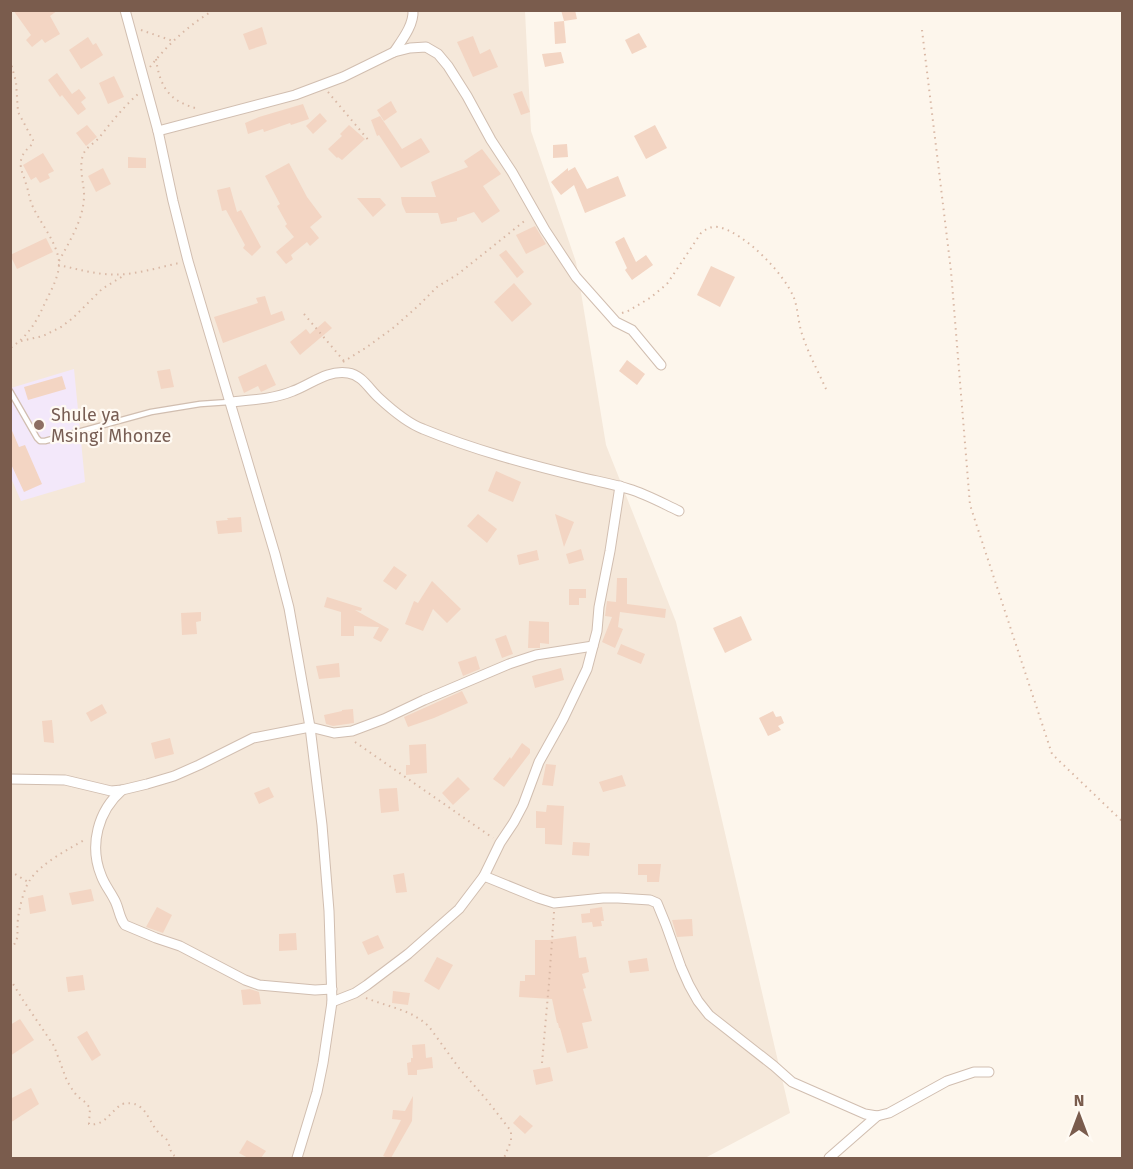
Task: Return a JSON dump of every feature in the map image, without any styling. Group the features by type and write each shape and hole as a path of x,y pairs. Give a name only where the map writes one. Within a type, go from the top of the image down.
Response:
{"street":[{"path":"125,10 158,131 189,261 289,608 310,727 322,825 329,911 332,1002 321,1073 297,1158"},
{"path":"394,52 412,23 413,10"},
{"path":"158,131 295,95 343,77 394,52 426,47 438,54 448,66 490,140 576,277 616,322 632,330 661,365"},
{"path":"230,402 292,392 320,377 345,372 361,378 400,416 420,428 447,439 516,460 620,486 679,510"},
{"path":"332,1002 355,993 436,931 459,909 484,876 500,843 523,805 539,762 587,669 597,632 599,607 620,486"},
{"path":"10,779 65,780 111,791 122,790 174,776 253,738 310,727 343,733 363,728 509,664 559,650 593,646"},
{"path":"122,790 112,799 100,821 96,848 100,874 115,900 122,921 130,928 180,946 259,985 315,990 332,989"},
{"path":"484,876 554,903 618,898 650,900 657,903 689,985 709,1015 792,1082 865,1114 877,1116 889,1113 947,1081 974,1072 989,1072"},
{"path":"829,1158 877,1116"}],"lane":[{"path":"10,391 40,441 151,412 230,402"}],"path":[{"path":"143,77 156,59 173,42 214,10"},
{"path":"130,27 173,42"},
{"path":"922,30 951,271 970,505 1052,754 1122,821"},
{"path":"156,59 158,74 168,94 183,104 205,110"},
{"path":"10,60 16,82 18,112 33,140 22,157 21,169 30,201 50,237 58,261 54,282 34,326 21,341 10,348"},
{"path":"323,85 370,142"},
{"path":"58,261 75,232 82,210 84,193 82,159 86,148 146,87"},
{"path":"338,364 393,328 436,286 458,274 536,213"},
{"path":"611,314 628,311 667,284 700,232 716,227 728,231 762,254 784,281 794,298 801,332 826,389"},
{"path":"58,266 106,275 125,274 189,261"},
{"path":"21,341 43,336 61,327 102,289 125,274"},
{"path":"304,314 344,361"},
{"path":"343,733 500,843"},
{"path":"10,950 18,938 18,920 28,882 35,873 52,860 97,834"},
{"path":"10,871 28,882"},
{"path":"542,1063 554,903"},
{"path":"10,979 54,1046 72,1089 90,1108 89,1124 101,1123 122,1104 139,1106 158,1132 168,1141 170,1151 178,1158"},
{"path":"355,993 409,1013 424,1022 511,1131 511,1140 504,1158"}],"shaded area":[{"path":"10,11 525,11 531,131 576,262 606,445 676,622 790,1113 705,1158 11,1158"},
{"path":"74,369 85,482 21,501 11,478 11,388"}],"building":[{"path":"13,10 58,10 50,16 60,34 45,43 42,39 32,47 26,40 31,35"},
{"path":"561,10 575,10 577,19 564,21"},
{"path":"564,21 566,43 555,44 554,22"},
{"path":"262,27 267,44 249,50 243,34"},
{"path":"639,33 647,47 632,54 625,40"},
{"path":"473,36 480,54 490,49 498,67 473,77 457,42"},
{"path":"88,37 93,45 96,43 103,55 81,69 69,50"},
{"path":"561,52 564,63 545,67 542,54"},
{"path":"57,73 72,94 79,89 86,98 81,102 86,109 78,115 62,95 60,97 48,80"},
{"path":"114,76 124,97 108,104 99,83"},
{"path":"522,91 530,112 521,115 513,94"},
{"path":"391,101 397,112 384,121 377,110"},
{"path":"303,104 309,119 264,132 263,129 248,134 245,123"},
{"path":"320,113 327,121 313,134 306,126"},
{"path":"380,116 402,149 421,138 430,152 401,168 379,135 377,136 371,120"},
{"path":"87,125 97,137 86,146 76,133"},
{"path":"349,125 365,139 342,160 328,149 342,136 340,134"},
{"path":"655,125 667,148 646,159 634,136"},
{"path":"567,144 568,157 553,158 553,145"},
{"path":"482,149 501,174 483,186 500,211 482,223 474,212 457,218 457,221 441,224 438,213 406,213 401,197 436,197 431,182 468,167 464,161"},
{"path":"43,153 54,171 48,174 50,178 40,183 36,177 31,180 23,165"},
{"path":"128,157 146,158 146,168 128,168"},
{"path":"289,163 307,197 322,217 310,227 319,238 310,246 307,242 291,255 293,259 286,264 276,252 294,237 285,226 287,224 277,206 280,204 265,176"},
{"path":"575,167 587,189 618,176 626,196 585,213 574,185 561,195 551,182 568,168 568,171"},
{"path":"103,168 111,184 96,192 88,176"},
{"path":"230,187 237,212 241,210 261,247 252,256 243,248 245,245 226,210 222,211 217,190"},
{"path":"357,198 380,198 386,205 373,217"},
{"path":"535,226 546,244 526,254 516,235"},
{"path":"624,237 636,262 646,255 653,265 632,280 625,270 627,268 615,242"},
{"path":"46,238 53,252 17,269 10,255"},
{"path":"506,250 524,272 517,278 499,255"},
{"path":"711,266 735,277 720,307 697,295"},
{"path":"514,283 532,304 512,322 494,302"},
{"path":"265,296 271,315 282,311 285,320 223,343 214,317 258,303 256,298"},
{"path":"325,321 332,328 300,355 290,342 306,329 310,334"},
{"path":"627,360 645,374 637,385 619,371"},
{"path":"266,364 276,385 261,392 258,386 244,393 238,377"},
{"path":"170,369 174,387 161,389 157,371"},
{"path":"62,376 66,389 28,400 24,387"},
{"path":"10,426 19,447 25,445 42,484 24,492 10,462"},
{"path":"496,471 521,482 513,502 488,491"},
{"path":"478,514 497,529 487,543 467,526"},
{"path":"555,514 574,522 564,547"},
{"path":"241,517 242,532 218,534 216,521"},
{"path":"581,549 584,560 569,564 566,554"},
{"path":"537,550 539,560 519,565 517,555"},
{"path":"394,566 407,575 396,590 383,581"},
{"path":"617,578 627,578 627,604 666,609 665,618 620,612 618,627 623,629 615,648 602,642 612,617 605,616 607,601 616,602"},
{"path":"432,581 461,609 447,623 433,609 423,631 405,624 414,601 418,603"},
{"path":"569,589 586,589 586,598 579,598 579,605 569,605"},
{"path":"327,597 362,608 361,611 355,610 389,629 381,642 373,638 379,627 354,626 354,636 341,636 341,612 324,607"},
{"path":"201,612 201,621 196,622 197,634 182,635 181,613"},
{"path":"741,616 752,640 725,653 713,628"},
{"path":"529,621 549,622 549,644 540,643 540,648 528,648"},
{"path":"506,635 513,654 502,658 495,639"},
{"path":"621,644 645,654 641,664 617,654"},
{"path":"476,656 480,669 463,676 458,662"},
{"path":"339,663 340,677 319,679 316,666"},
{"path":"561,668 564,680 535,688 532,676"},
{"path":"462,691 468,703 408,727 404,717"},
{"path":"102,704 107,713 91,722 86,713"},
{"path":"353,709 354,723 333,726 326,724 324,715"},
{"path":"773,711 776,717 781,716 784,723 778,726 781,730 768,736 759,718"},
{"path":"52,720 54,743 44,742 42,721"},
{"path":"170,738 174,754 155,759 151,743"},
{"path":"522,743 530,749 530,753 504,787 493,779"},
{"path":"426,744 427,773 406,775 406,765 410,765 409,745"},
{"path":"546,764 556,765 553,786 542,785"},
{"path":"622,775 626,786 603,792 599,782"},
{"path":"458,777 470,789 453,805 442,793"},
{"path":"269,787 274,797 259,804 254,793"},
{"path":"397,788 399,811 381,813 379,789"},
{"path":"547,805 564,806 562,845 545,844 545,828 536,828 536,811 546,812"},
{"path":"573,842 590,843 589,856 572,855"},
{"path":"638,864 661,864 659,882 647,882 647,875 638,875"},
{"path":"404,873 407,892 396,893 393,875"},
{"path":"91,889 94,901 72,905 69,893"},
{"path":"43,895 46,911 30,914 28,898"},
{"path":"157,907 172,915 163,933 146,927"},
{"path":"602,907 604,921 601,921 602,926 593,927 592,922 582,923 581,914 590,913 590,909"},
{"path":"692,919 693,936 677,937 672,920"},
{"path":"296,933 297,950 279,951 279,934"},
{"path":"378,935 384,948 368,955 362,942"},
{"path":"576,936 579,958 586,957 589,972 582,974 586,988 583,989 592,1021 582,1023 588,1048 567,1053 552,999 519,997 520,981 525,981 525,975 535,975 535,940"},
{"path":"437,957 453,965 439,990 424,981"},
{"path":"647,958 649,971 630,973 628,961"},
{"path":"83,975 85,990 68,992 66,977"},
{"path":"250,989 259,992 261,1004 243,1005 241,990"},
{"path":"393,991 410,993 408,1005 392,1003"},
{"path":"20,1019 34,1040 10,1056 10,1025"},
{"path":"87,1031 101,1055 92,1061 77,1037"},
{"path":"425,1044 426,1058 432,1057 433,1068 417,1070 417,1075 408,1075 407,1063 413,1058 412,1045"},
{"path":"550,1067 553,1081 536,1085 533,1070"},
{"path":"31,1088 39,1104 10,1123 10,1099"},
{"path":"413,1096 412,1121 391,1158 383,1156 401,1120 392,1119 393,1110 405,1111"},
{"path":"520,1115 533,1126 525,1134 513,1123"},
{"path":"247,1140 266,1151 261,1158 248,1158 239,1153"}],"place":[{"name":"Shule ya Msingi Mhonze","path":"39,425"}]}
